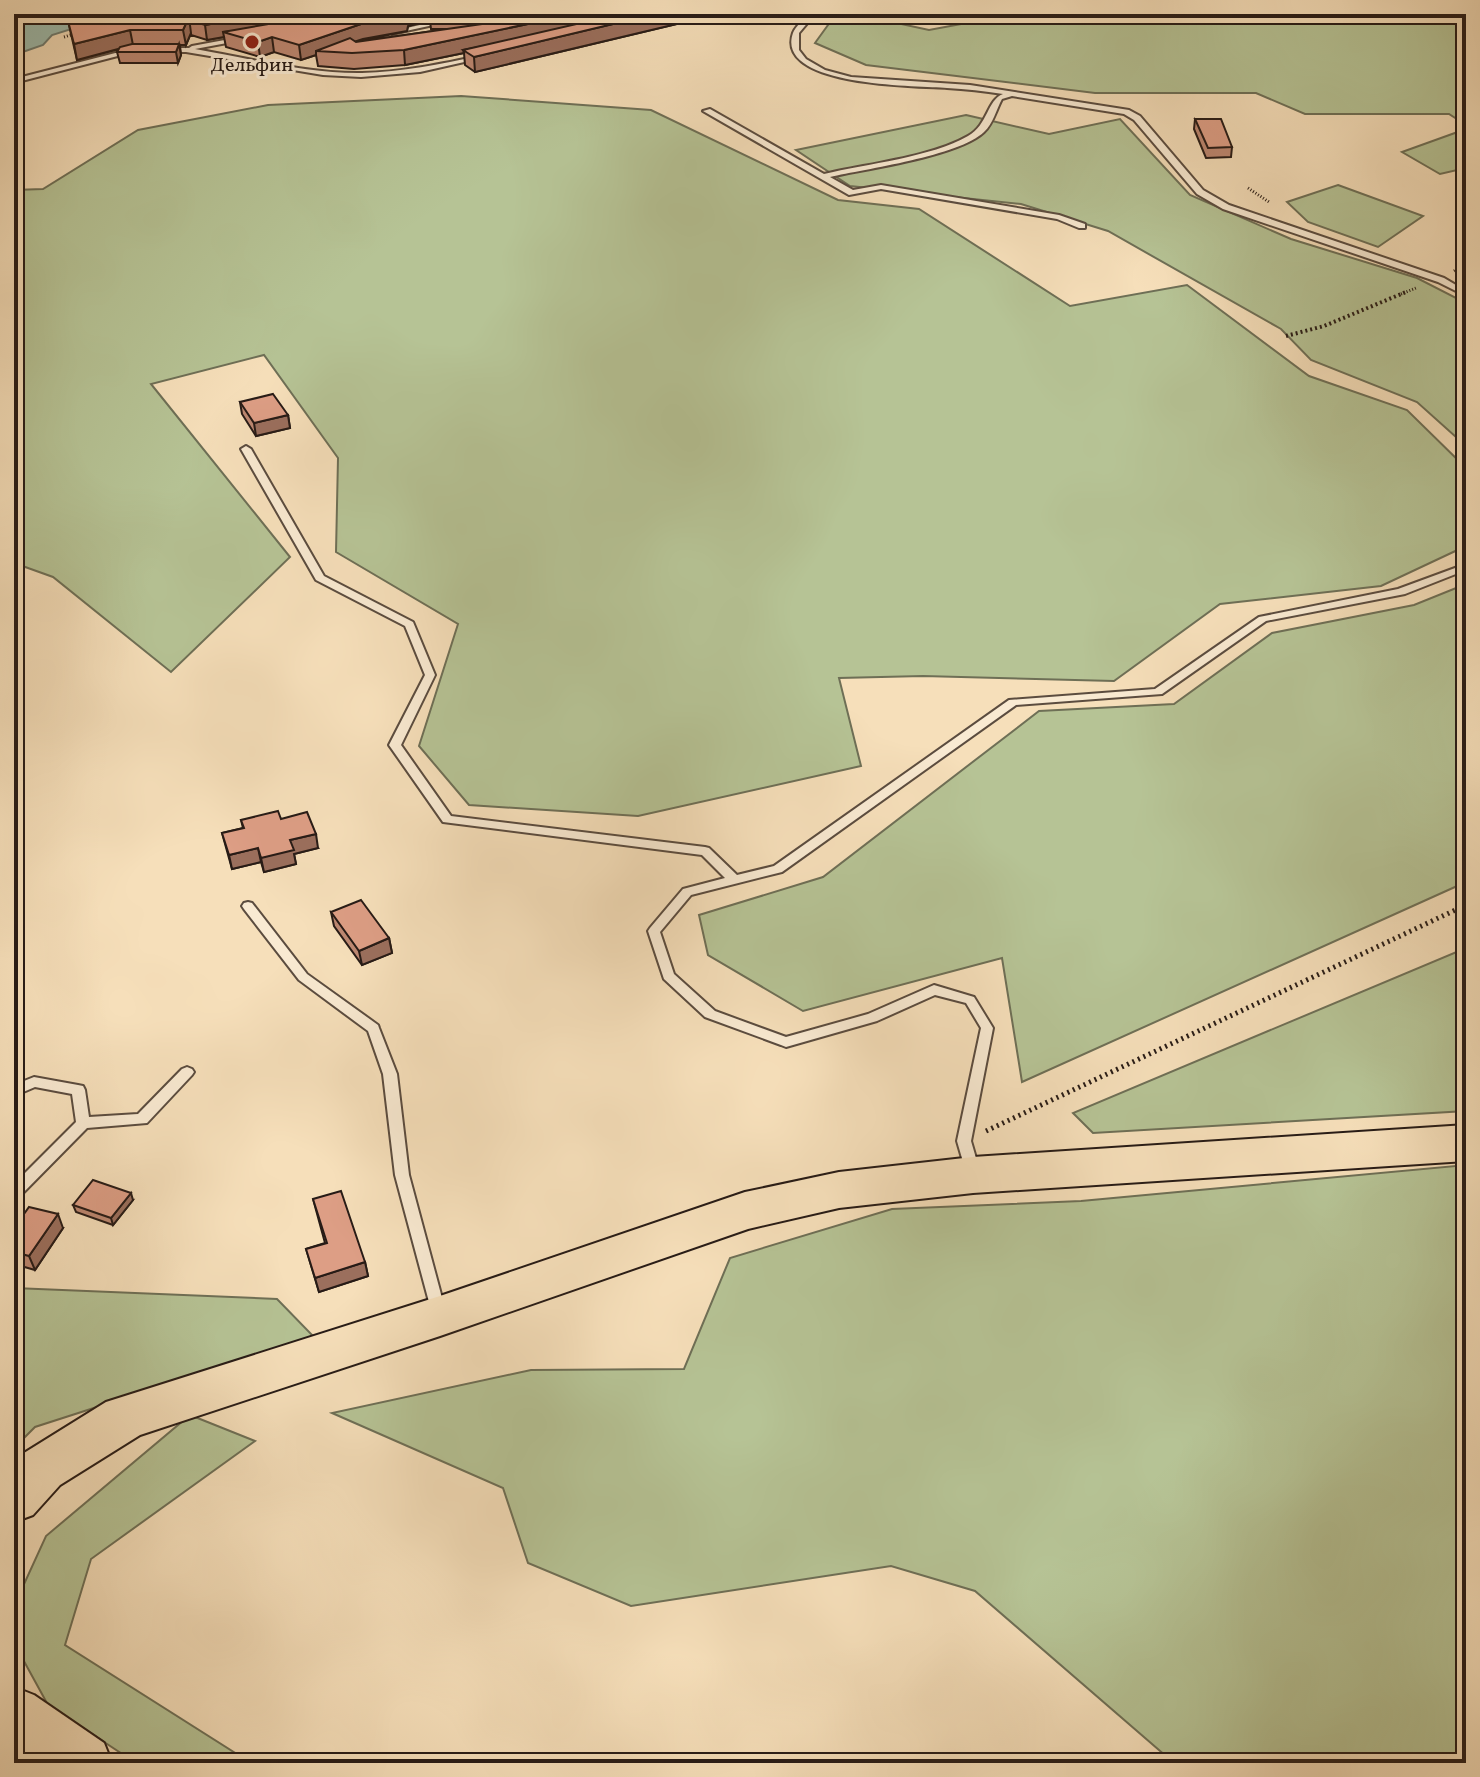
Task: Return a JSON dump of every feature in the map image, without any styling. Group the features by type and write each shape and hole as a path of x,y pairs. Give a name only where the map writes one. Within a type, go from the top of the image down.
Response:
{"main road":[{"path":"14,1498 42,1469 124,1418 440,1316 745,1211 968,1158 1466,1143"},
{"path":"14,1715 83,1763"}],"lane":[{"path":"428,14 438,15 436,23 388,35 428,34"},
{"path":"812,14 796,33 796,50 804,60 823,71 851,79 970,87 1126,112 1137,118 1200,192 1226,207 1441,280 1466,294"},
{"path":"186,50 252,37"},
{"path":"14,81 99,57 147,50"},
{"path":"160,50 186,50 291,65 323,73 361,75 420,70 494,54"},
{"path":"291,65 309,64"},
{"path":"973,96 1010,94"},
{"path":"823,176 931,151 970,138 983,130 999,98 1010,94"},
{"path":"707,111 852,193 881,187 1059,217 1082,226"},
{"path":"246,449 320,578 409,624 430,675 395,745 447,819 705,851 734,880"},
{"path":"968,1158 987,1028 970,1000 934,990 872,1018 786,1042 710,1014 668,976 654,931 687,892 778,869 1013,702 1158,692 1263,619 1401,592 1466,567"},
{"path":"248,906 303,977 373,1028 390,1074 402,1175 440,1316"},
{"path":"14,1193 83,1123 142,1119 187,1072"},
{"path":"14,1091 34,1082 78,1090 83,1123"}],"path":[{"path":"157,23 186,14"},
{"path":"1442,14 1458,25 1466,38"},
{"path":"64,37 77,33"},
{"path":"1286,336 1324,326 1441,280 1466,263"},
{"path":"968,1158 1466,905"}],"green space":[{"path":"836,14 855,14 929,30 1015,14 1466,14 1466,125 1449,114 1305,114 1256,93 1095,93 866,65 815,43"},
{"path":"461,96 651,110 838,200 919,209 1070,306 1187,285 1309,376 1407,410 1466,468 1466,546 1381,586 1220,604 1114,681 923,676 839,678 861,766 638,816 469,805 419,746 458,624 336,552 338,458 264,355 151,384 290,557 171,672 53,577 14,563 14,190 43,189 138,130 268,105"},
{"path":"966,115 1049,134 1120,119 1190,195 1291,239 1417,278 1466,303 1466,446 1417,402 1311,360 1281,329 1108,231 1021,204 850,186 796,150"},
{"path":"1466,129 1466,168 1440,174 1402,152"},
{"path":"1338,185 1423,216 1378,247 1308,222 1287,202"},
{"path":"1466,584 1466,882 1022,1082 1002,958 803,1011 708,955 699,915 823,877 1039,711 1174,704 1272,633 1414,605"},
{"path":"1466,948 1466,1111 1093,1133 1073,1113"},
{"path":"1466,1165 1466,1763 1174,1763 975,1591 891,1566 631,1606 528,1563 503,1488 332,1413 531,1370 684,1369 730,1258 892,1209 1081,1201"},
{"path":"14,1288 277,1299 314,1337 35,1427 14,1448"},
{"path":"190,1415 255,1441 91,1559 65,1645 251,1763 136,1763 48,1705 14,1643 14,1606 46,1536"}],"shaded area":[{"path":"14,14 119,14 52,35 43,45 14,55"}],"building":[{"path":"92,14 189,17 183,30 130,30 74,44 68,21"},
{"path":"204,14 269,14 205,25 189,20"},
{"path":"294,14 406,14 361,24 299,45 272,37 258,42 223,32 280,22"},
{"path":"499,14 575,14 404,50 352,53 316,51 350,38 356,42 482,24"},
{"path":"620,14 655,14 474,57 463,50"},
{"path":"179,44 176,52 117,52 120,47"},
{"path":"1195,119 1221,119 1232,147 1208,148"},
{"path":"273,394 288,415 254,423 240,402"},
{"path":"278,811 281,819 307,812 316,834 290,840 294,850 261,858 258,848 229,855 222,833 244,828 241,820"},
{"path":"361,900 389,938 359,951 331,912"},
{"path":"93,1180 131,1193 111,1218 73,1205"},
{"path":"341,1191 365,1262 315,1278 306,1249 327,1243 313,1199"},
{"path":"29,1207 58,1214 29,1256 14,1252 14,1228"}],"place":[{"name":"Дельфин","path":"252,42"}]}
